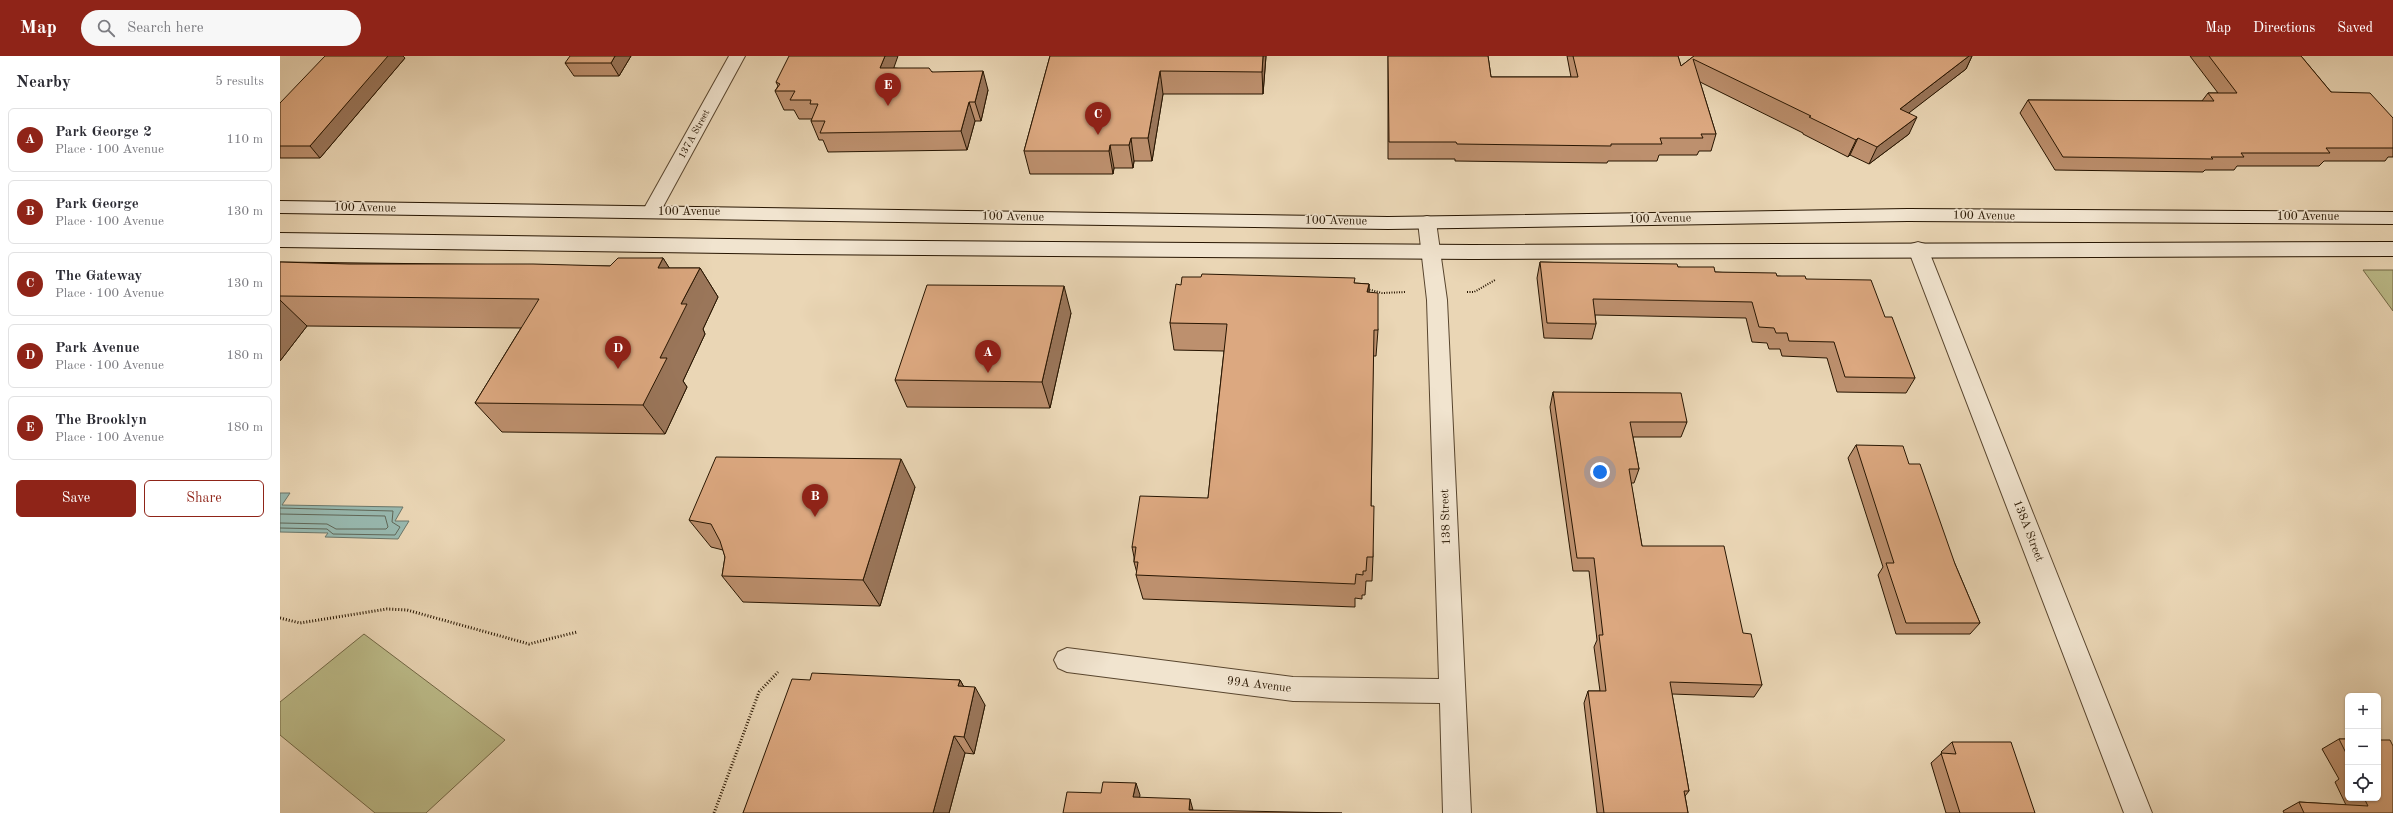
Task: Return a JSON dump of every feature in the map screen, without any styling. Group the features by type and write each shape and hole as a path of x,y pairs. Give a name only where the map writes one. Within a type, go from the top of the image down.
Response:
{"main road":[{"name":"137A Street","path":"650,212 737,56"},
{"name":"100 Avenue","path":"280,206 1427,222 1908,215 2393,218"},
{"name":"138 Street","path":"1427,222 1437,300 1457,813"},
{"path":"280,240 796,247 1430,252 1918,249 2393,249"},
{"name":"138A Street","path":"1918,249 2138,813"},
{"name":"99A Avenue","path":"1067,660 1293,689 1396,689 1453,692"}],"path":[{"path":"1474,292 1498,278"},
{"path":"280,618 300,623 387,609 406,610 529,644 577,632"},
{"path":"714,813 759,692 778,672"}],"green space":[{"path":"2363,270 2393,270 2393,311"},
{"path":"364,634 505,740 426,813 375,813 280,735 280,702"}],"water":[{"path":"280,493 290,493 282,505 403,507 395,521 409,521 398,539 325,537 328,533 280,532"}],"building":[{"path":"325,56 388,56 310,146 280,146 280,103"},
{"path":"570,56 615,56 611,63 565,63"},
{"path":"789,56 885,56 880,68 929,68 932,72 983,71 975,102 969,102 961,131 820,133 825,121 811,121 818,104 810,104 811,100 790,100 795,91 775,91 780,84 776,82"},
{"path":"1050,56 1263,56 1262,72 1160,71 1148,138 1131,138 1129,145 1110,145 1109,151 1024,151"},
{"path":"1388,56 1488,56 1491,77 1578,77 1573,56 1678,56 1681,66 1694,56 1969,56 1900,109 1917,117 1877,147 1858,138 1856,140 1809,117 1811,116 1693,59 1716,134 1701,134 1703,138 1660,138 1662,144 1611,144 1611,146 1457,144 1456,142 1389,142"},
{"path":"2209,56 2301,56 2331,92 2370,93 2393,118 2393,148 2326,148 2330,153 2241,153 2244,157 2211,157 2213,159 2063,157 2028,100 2214,101 2208,93 2237,93"},
{"path":"618,258 663,258 658,268 700,268 681,304 687,304 660,358 667,358 643,405 475,403 539,299 280,296 280,262 610,266"},
{"path":"1540,262 1677,264 1678,267 1714,267 1715,272 1776,273 1777,276 1805,276 1806,279 1871,280 1885,317 1892,317 1915,378 1845,377 1834,342 1789,341 1787,333 1776,333 1774,328 1759,327 1752,302 1593,299 1596,324 1547,323"},
{"path":"1202,274 1355,278 1354,283 1369,284 1367,292 1378,293 1378,330 1374,330 1371,506 1374,506 1373,557 1367,557 1366,571 1363,571 1363,575 1356,574 1355,584 1136,575 1138,562 1134,562 1136,547 1132,547 1140,496 1208,498 1227,324 1170,323 1176,284 1181,285 1182,277 1201,277"},
{"path":"927,285 1064,286 1042,382 895,380"},
{"path":"1553,392 1681,393 1687,422 1630,422 1639,469 1629,469 1642,546 1724,546 1743,633 1751,634 1762,685 1670,682 1689,791 1684,791 1688,813 1604,813 1588,691 1606,691 1599,635 1603,635 1594,558 1577,558"},
{"path":"1856,445 1903,446 1909,464 1920,464 1955,564 1980,623 1906,623 1886,563 1894,563"},
{"path":"716,457 901,459 863,580 722,576 725,557 720,541 711,524 689,520"},
{"path":"812,673 960,680 958,686 975,687 964,737 954,736 933,813 743,813 792,679 810,680"},
{"path":"2339,739 2345,739 2345,751"},
{"path":"2381,740 2390,740 2393,746 2393,813 2304,813 2299,802 2368,806 2366,801 2381,801"},
{"path":"1952,742 2011,742 2035,813 1960,813 1941,753 1956,754"},
{"path":"1103,782 1136,783 1133,797 1190,799 1189,810 1342,813 1063,813 1067,792 1101,793"}],"place":[{"name":"The Brooklyn","path":"888,106"},
{"name":"The Gateway","path":"1098,135"},
{"name":"Park Avenue","path":"618,369"},
{"name":"Park George 2","path":"988,373"},
{"name":"Park George","path":"815,517"}]}
